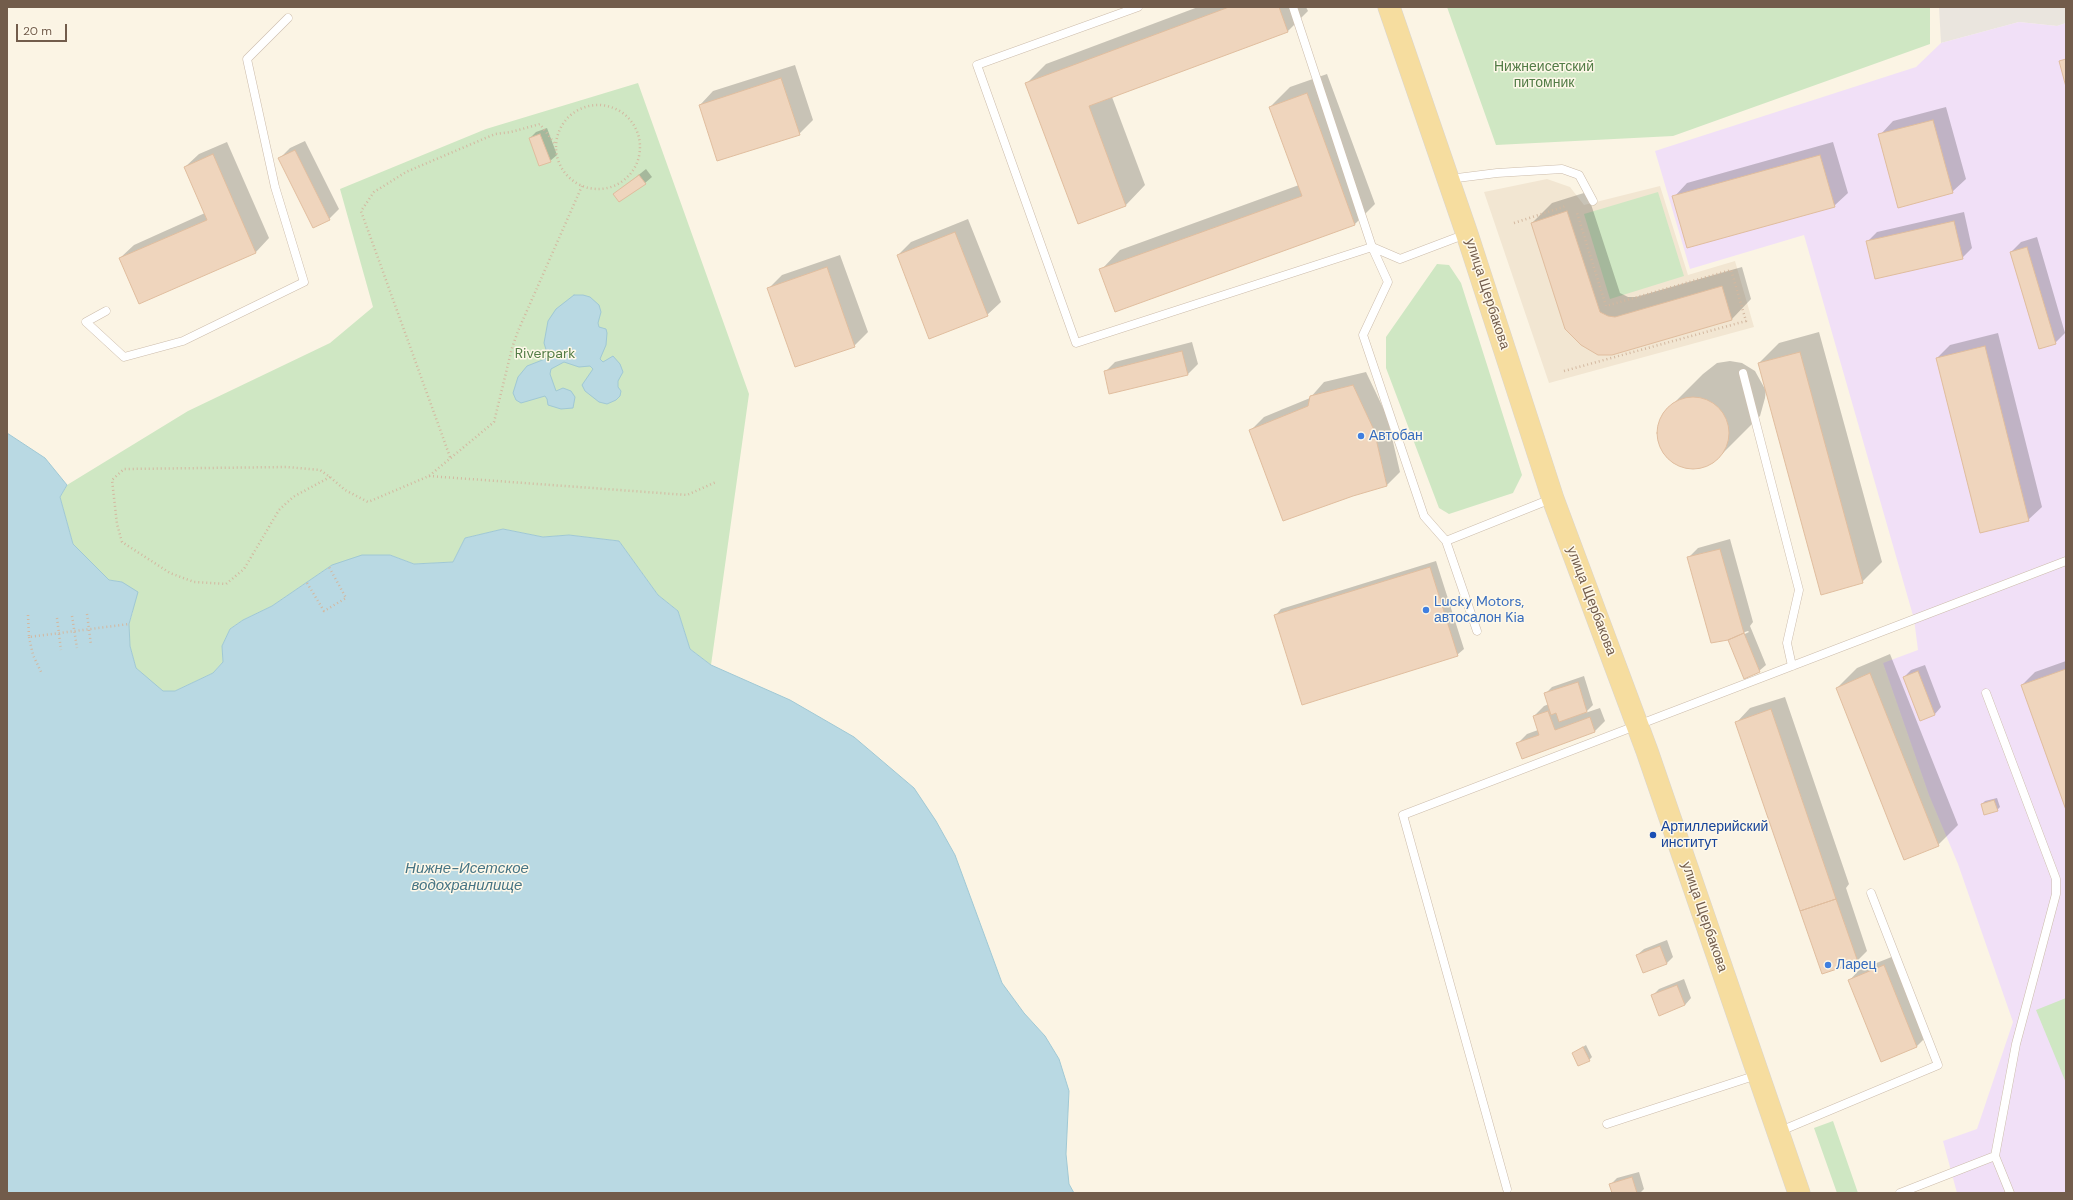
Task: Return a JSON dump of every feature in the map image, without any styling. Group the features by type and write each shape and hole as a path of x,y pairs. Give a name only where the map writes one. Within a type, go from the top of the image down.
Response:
{"main road":[{"name":"улица Щербакова","path":"1389,7 1467,234 1553,499 1638,726 1798,1193"}],"lane":[{"path":"1138,7 977,65 1076,343 1372,247 1400,259 1467,234"},
{"path":"1293,7 1372,247 1388,282 1363,335 1424,516 1446,541 1477,631"},
{"path":"106,311 86,322 124,357 183,341 304,282 274,187 248,60 288,18"},
{"path":"1448,179 1497,173 1562,169 1579,175 1593,201"},
{"path":"1743,373 1799,590 1787,643 1792,666"},
{"path":"1446,541 1553,499"},
{"path":"1507,1189 1403,815 2066,561"},
{"path":"1986,693 2056,879 2056,894 2016,1044 1996,1156 2010,1193"},
{"path":"1778,1132 1938,1065 1871,893"},
{"path":"1608,1124 1758,1075"},
{"path":"1900,1193 1996,1156"}],"path":[{"path":"605,105 622,112 634,124 640,141 638,158 630,174 616,185 599,189 582,186 567,176 558,161 555,144 560,127 572,114 588,106 605,105"},
{"path":"450,457 361,211 374,192 406,172 494,134 511,132 540,124 555,144"},
{"path":"330,477 293,497 279,510 244,569 226,584 194,582 170,573 122,542 117,524 112,480 124,469 287,467 320,470 330,477 345,490 368,502 428,476 494,422 512,348 518,331 582,186"},
{"path":"1514,223 1566,206"},
{"path":"1564,371 1746,321 1731,270 1606,306 1577,213"},
{"path":"428,476 687,495 716,482"},
{"path":"307,582 324,610 346,598 329,567"},
{"path":"86,614 91,645"},
{"path":"28,615 29,637 33,655 42,674"},
{"path":"72,616 77,648"},
{"path":"57,618 61,650"},
{"path":"29,637 129,624"}],"shaded area":[{"path":"1939,7 2066,7 2066,23 2057,26 2019,22 1941,43"},
{"path":"2019,22 2057,26 2066,23 2066,1193 1957,1193 1943,1141 1977,1129 2013,1022 1958,864 1929,795 1883,663 1918,650 1914,619 1804,235 1690,269 1655,151 1916,67 1941,43"},
{"path":"1547,179 1570,187 1584,205 1660,186 1688,275 1735,261 1754,327 1549,383 1484,192"}],"green space":[{"name":"Нижнеисетский питомник","path":"1447,7 1930,7 1930,44 1673,136 1496,145"},
{"name":"Riverpark","path":"638,83 749,394 711,665 690,649 678,611 658,595 619,541 569,535 543,537 503,529 465,538 453,562 414,564 390,555 332,565 272,606 243,620 230,629 222,646 223,662 213,673 175,691 163,691 153,684 136,668 130,646 129,624 133,611 122,582 109,580 73,544 60,497 67,485 188,411 330,343 373,307 340,189 486,129"},
{"path":"1658,192 1684,276 1610,299 1584,214"},
{"path":"1437,264 1449,265 1461,283 1522,475 1513,493 1449,514 1439,508 1386,368 1386,337"},
{"path":"2066,998 2066,1083 2036,1010"},
{"path":"1833,1121 1858,1193 1837,1193 1814,1128"}],"water":[{"path":"574,295 590,297 599,305 601,312 598,323 599,327 606,329 607,333 606,345 600,359 603,362 613,356 620,364 623,372 618,381 618,387 621,391 620,396 616,400 607,404 599,402 585,391 582,385 593,369 590,366 579,367 564,362 551,369 550,374 556,391 563,388 571,391 575,397 573,408 561,409 548,405 545,396 521,403 516,400 513,393 518,377 527,366 545,359 548,356 544,343 548,321 556,309"},
{"name":"Нижне-Исетское водохранилище","path":"7,433 45,458 67,485 60,497 73,544 109,580 122,582 138,592 129,624 130,646 136,668 163,691 175,691 213,673 223,662 222,646 230,629 243,620 272,606 332,565 362,555 390,555 414,564 453,562 465,538 503,529 543,537 569,535 619,541 658,595 678,611 690,649 711,665 790,700 854,737 914,788 936,821 955,855 1002,983 1024,1013 1045,1036 1059,1059 1069,1091 1066,1154 1069,1184 1074,1193 7,1193"}],"building":[{"path":"1229,7 1279,7 1288,32 1089,106 1126,206 1078,224 1025,83"},
{"path":"2066,59 2066,87 2059,61"},
{"path":"781,78 800,135 717,161 699,105"},
{"path":"1307,93 1355,225 1115,312 1099,269 1302,196 1269,107"},
{"path":"1933,120 1953,193 1898,208 1878,134"},
{"path":"540,134 551,162 539,166 529,138"},
{"path":"295,150 330,220 313,228 278,158"},
{"path":"213,154 256,253 139,304 119,258 207,220 184,167"},
{"path":"1820,155 1835,207 1687,248 1672,196"},
{"path":"639,175 646,184 619,202 613,194"},
{"path":"1567,211 1600,312 1608,316 1615,317 1722,286 1732,320 1612,355 1598,355 1581,345 1565,329 1531,223"},
{"path":"1954,221 1963,259 1875,279 1866,241"},
{"path":"955,232 988,316 929,339 897,255"},
{"path":"2027,247 2056,344 2039,349 2010,252"},
{"path":"827,267 855,347 795,367 767,288"},
{"path":"1985,346 2029,521 1980,533 1936,358"},
{"path":"1182,351 1188,375 1109,394 1104,371"},
{"path":"1800,352 1863,583 1821,595 1758,363"},
{"path":"1353,385 1374,430 1387,486 1353,496 1283,521 1249,430 1308,406 1310,396"},
{"path":"1693,397 1713,403 1723,413 1729,433 1723,453 1713,463 1693,469 1673,463 1663,453 1657,433 1663,413 1673,403"},
{"path":"1720,549 1744,633 1728,640 1711,643 1687,557"},
{"path":"1430,567 1458,656 1302,705 1274,615"},
{"path":"1744,633 1760,672 1744,679 1728,640"},
{"path":"2066,669 2066,810 2021,685"},
{"path":"1918,671 1935,715 1920,721 1903,677"},
{"path":"1870,673 1939,846 1904,860 1836,688"},
{"path":"1578,682 1587,712 1559,722 1556,713 1551,715 1544,693"},
{"path":"1771,709 1836,899 1800,911 1735,722"},
{"path":"1548,711 1555,730 1590,717 1595,732 1522,759 1516,743 1539,735 1533,716"},
{"path":"1994,800 1998,811 1984,815 1981,804"},
{"path":"1836,899 1858,962 1822,974 1800,911"},
{"path":"1660,946 1667,964 1643,973 1636,955"},
{"path":"1884,965 1917,1047 1881,1062 1848,980"},
{"path":"1677,985 1685,1005 1659,1016 1651,995"},
{"path":"1583,1047 1590,1061 1578,1066 1572,1053"},
{"path":"1632,1177 1637,1193 1612,1193 1609,1184"}],"place":[{"name":"Автобан","path":"1361,436"},
{"name":"Lucky Motors, автосалон Kia","path":"1426,610"},
{"name":"Артиллерийский институт","path":"1653,835"},
{"name":"Ларец","path":"1828,965"}]}
